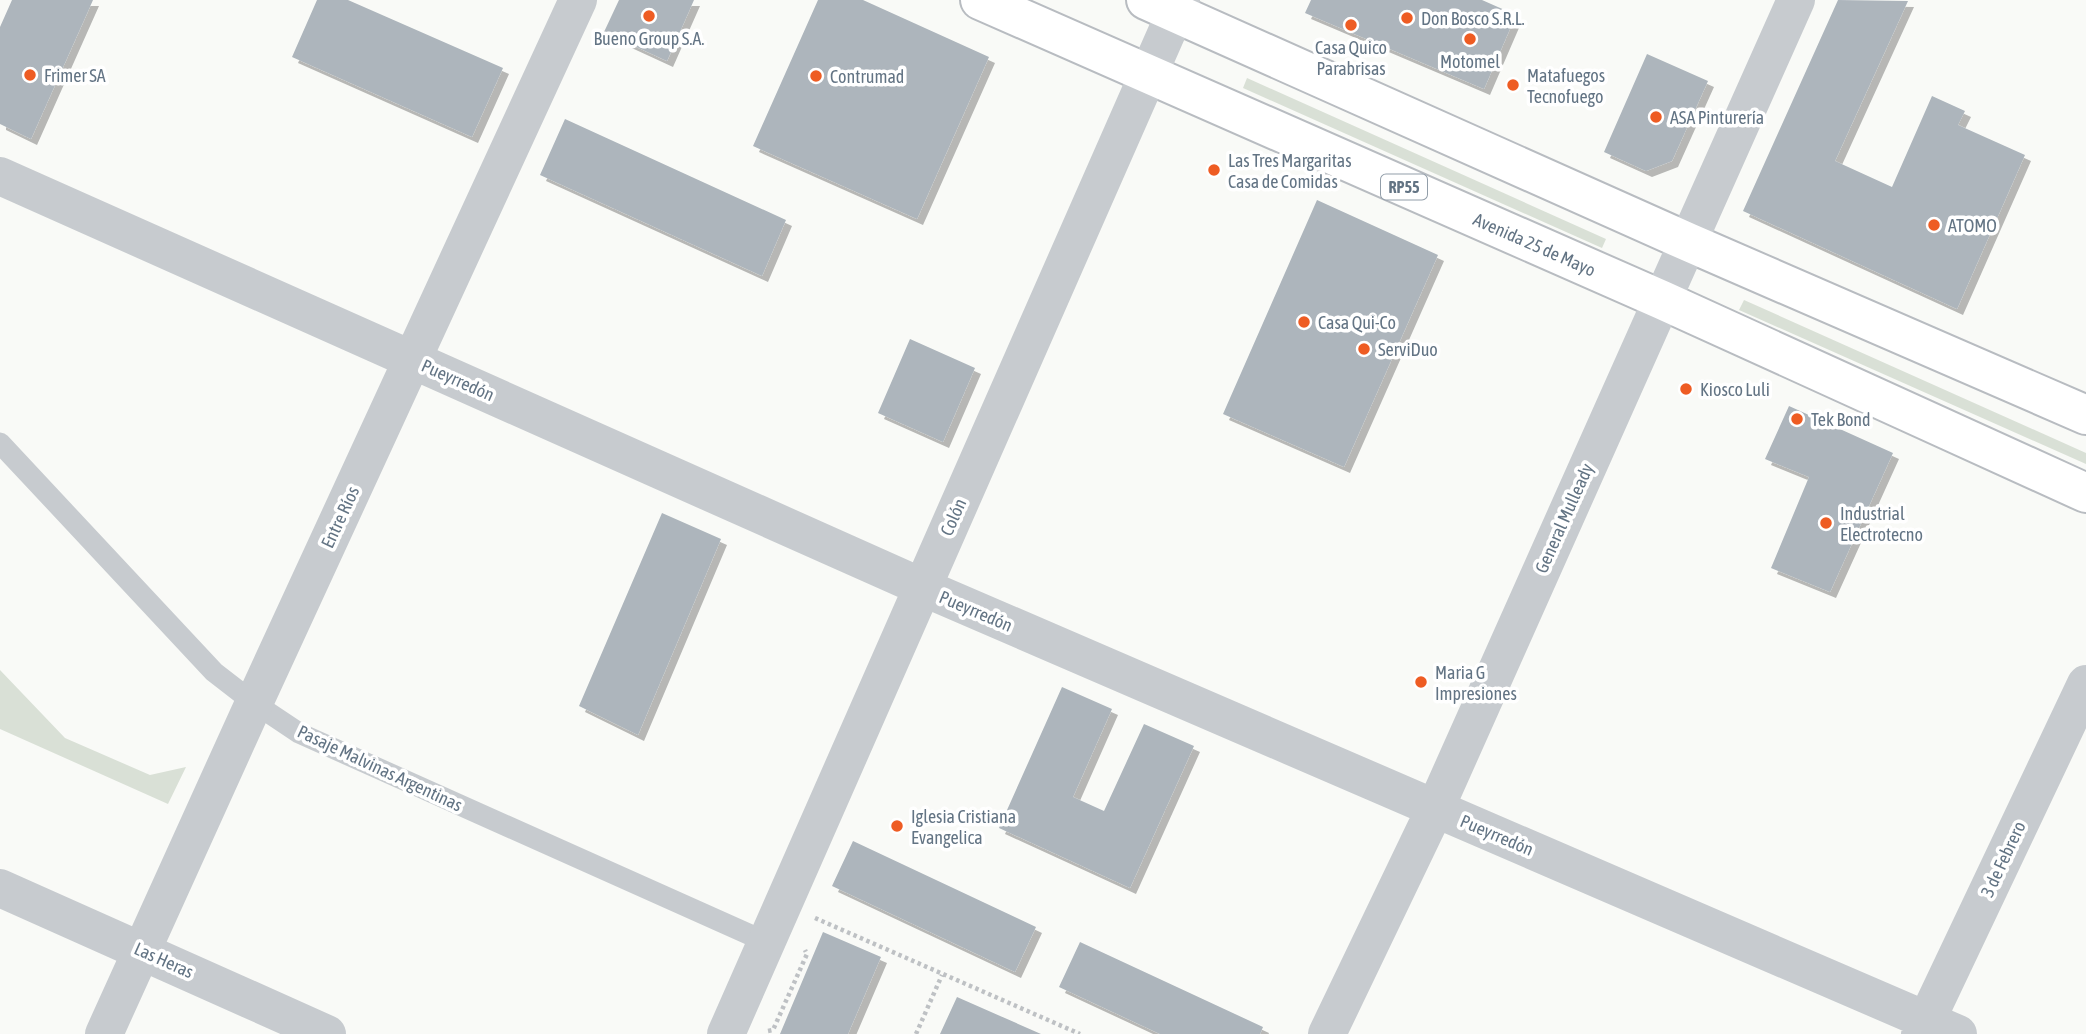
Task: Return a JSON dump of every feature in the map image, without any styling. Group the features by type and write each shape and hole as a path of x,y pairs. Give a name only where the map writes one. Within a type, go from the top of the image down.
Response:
{"main road":[{"name":"Avenida 25 de Mayo","path":"980,0 1662,300 2086,493"},
{"path":"1167,4 1688,242 2086,415"}],"street":[{"name":"Entre Ríos","path":"104,1034 578,0"},
{"name":"General Mulleady","path":"1327,1034 1435,809 1796,0"},
{"name":"Colón","path":"726,1034 1147,73 1167,4"},
{"name":"Pueyrredón","path":"0,176 922,587 1935,1029"},
{"name":"3 de Febrero","path":"1935,1029 2086,684"},
{"name":"Las Heras","path":"0,888 327,1034"}],"lane":[{"name":"Pasaje Malvinas Argentinas","path":"0,443 214,672 299,733 766,942"}],"path":[{"path":"811,916 1080,1034"},
{"path":"916,1034 942,975"}],"shaded area":[{"path":"1247,78 1606,239 1602,248 1243,88"},
{"path":"1744,300 2086,453 2086,464 1739,310"},
{"path":"0,670 65,738 150,775 186,767 168,804 0,729"}],"building":[{"name":"Frimer SA","path":"12,0 93,0 31,139 0,124 0,27"},
{"path":"317,0 348,0 503,68 472,137 292,57"},
{"name":"Bueno Group S.A.","path":"619,0 694,0 667,61 604,32"},
{"path":"818,0 863,0 989,57 917,219 753,146"},
{"path":"1311,0 1482,0 1516,15 1484,89 1305,13"},
{"path":"1838,0 1908,1 1835,161 1892,187 1932,96 1965,111 1958,125 2025,155 1957,309 1743,211"},
{"name":"ASA Pinturería","path":"1647,54 1708,81 1672,161 1646,171 1604,152"},
{"path":"565,119 786,220 762,276 540,175"},
{"path":"1317,200 1438,255 1344,467 1223,414"},
{"path":"910,339 975,368 943,442 878,413"},
{"name":"Industrial Electrotecno","path":"1789,406 1893,453 1830,592 1771,568 1809,477 1765,459"},
{"path":"662,513 721,539 638,735 579,706"},
{"path":"1062,687 1112,709 1073,797 1104,811 1144,724 1194,746 1130,888 999,828"},
{"path":"853,841 1036,927 1015,972 832,886"},
{"path":"823,932 881,957 848,1034 780,1034"},
{"path":"1080,942 1263,1027 1260,1034 1160,1034 1059,987"},
{"path":"957,997 1041,1034 940,1034"}],"place":[{"name":"Bueno Group S.A.","path":"649,16"},
{"name":"Don Bosco S.R.L.","path":"1407,18"},
{"name":"Casa Quico Parabrisas","path":"1351,25"},
{"name":"Motomel","path":"1470,39"},
{"name":"Frimer SA","path":"30,75"},
{"name":"Contrumad","path":"816,76"},
{"name":"Matafuegos Tecnofuego","path":"1513,85"},
{"name":"ASA Pinturería","path":"1656,117"},
{"name":"Las Tres Margaritas Casa de Comidas","path":"1214,170"},
{"name":"ATOMO","path":"1934,225"},
{"name":"Casa Qui-Co","path":"1304,322"},
{"name":"ServiDuo","path":"1364,349"},
{"name":"Kiosco Luli","path":"1686,389"},
{"name":"Tek Bond","path":"1797,419"},
{"name":"Industrial Electrotecno","path":"1826,523"},
{"name":"Maria G Impresiones","path":"1421,682"},
{"name":"Iglesia Cristiana Evangelica","path":"897,826"}]}
